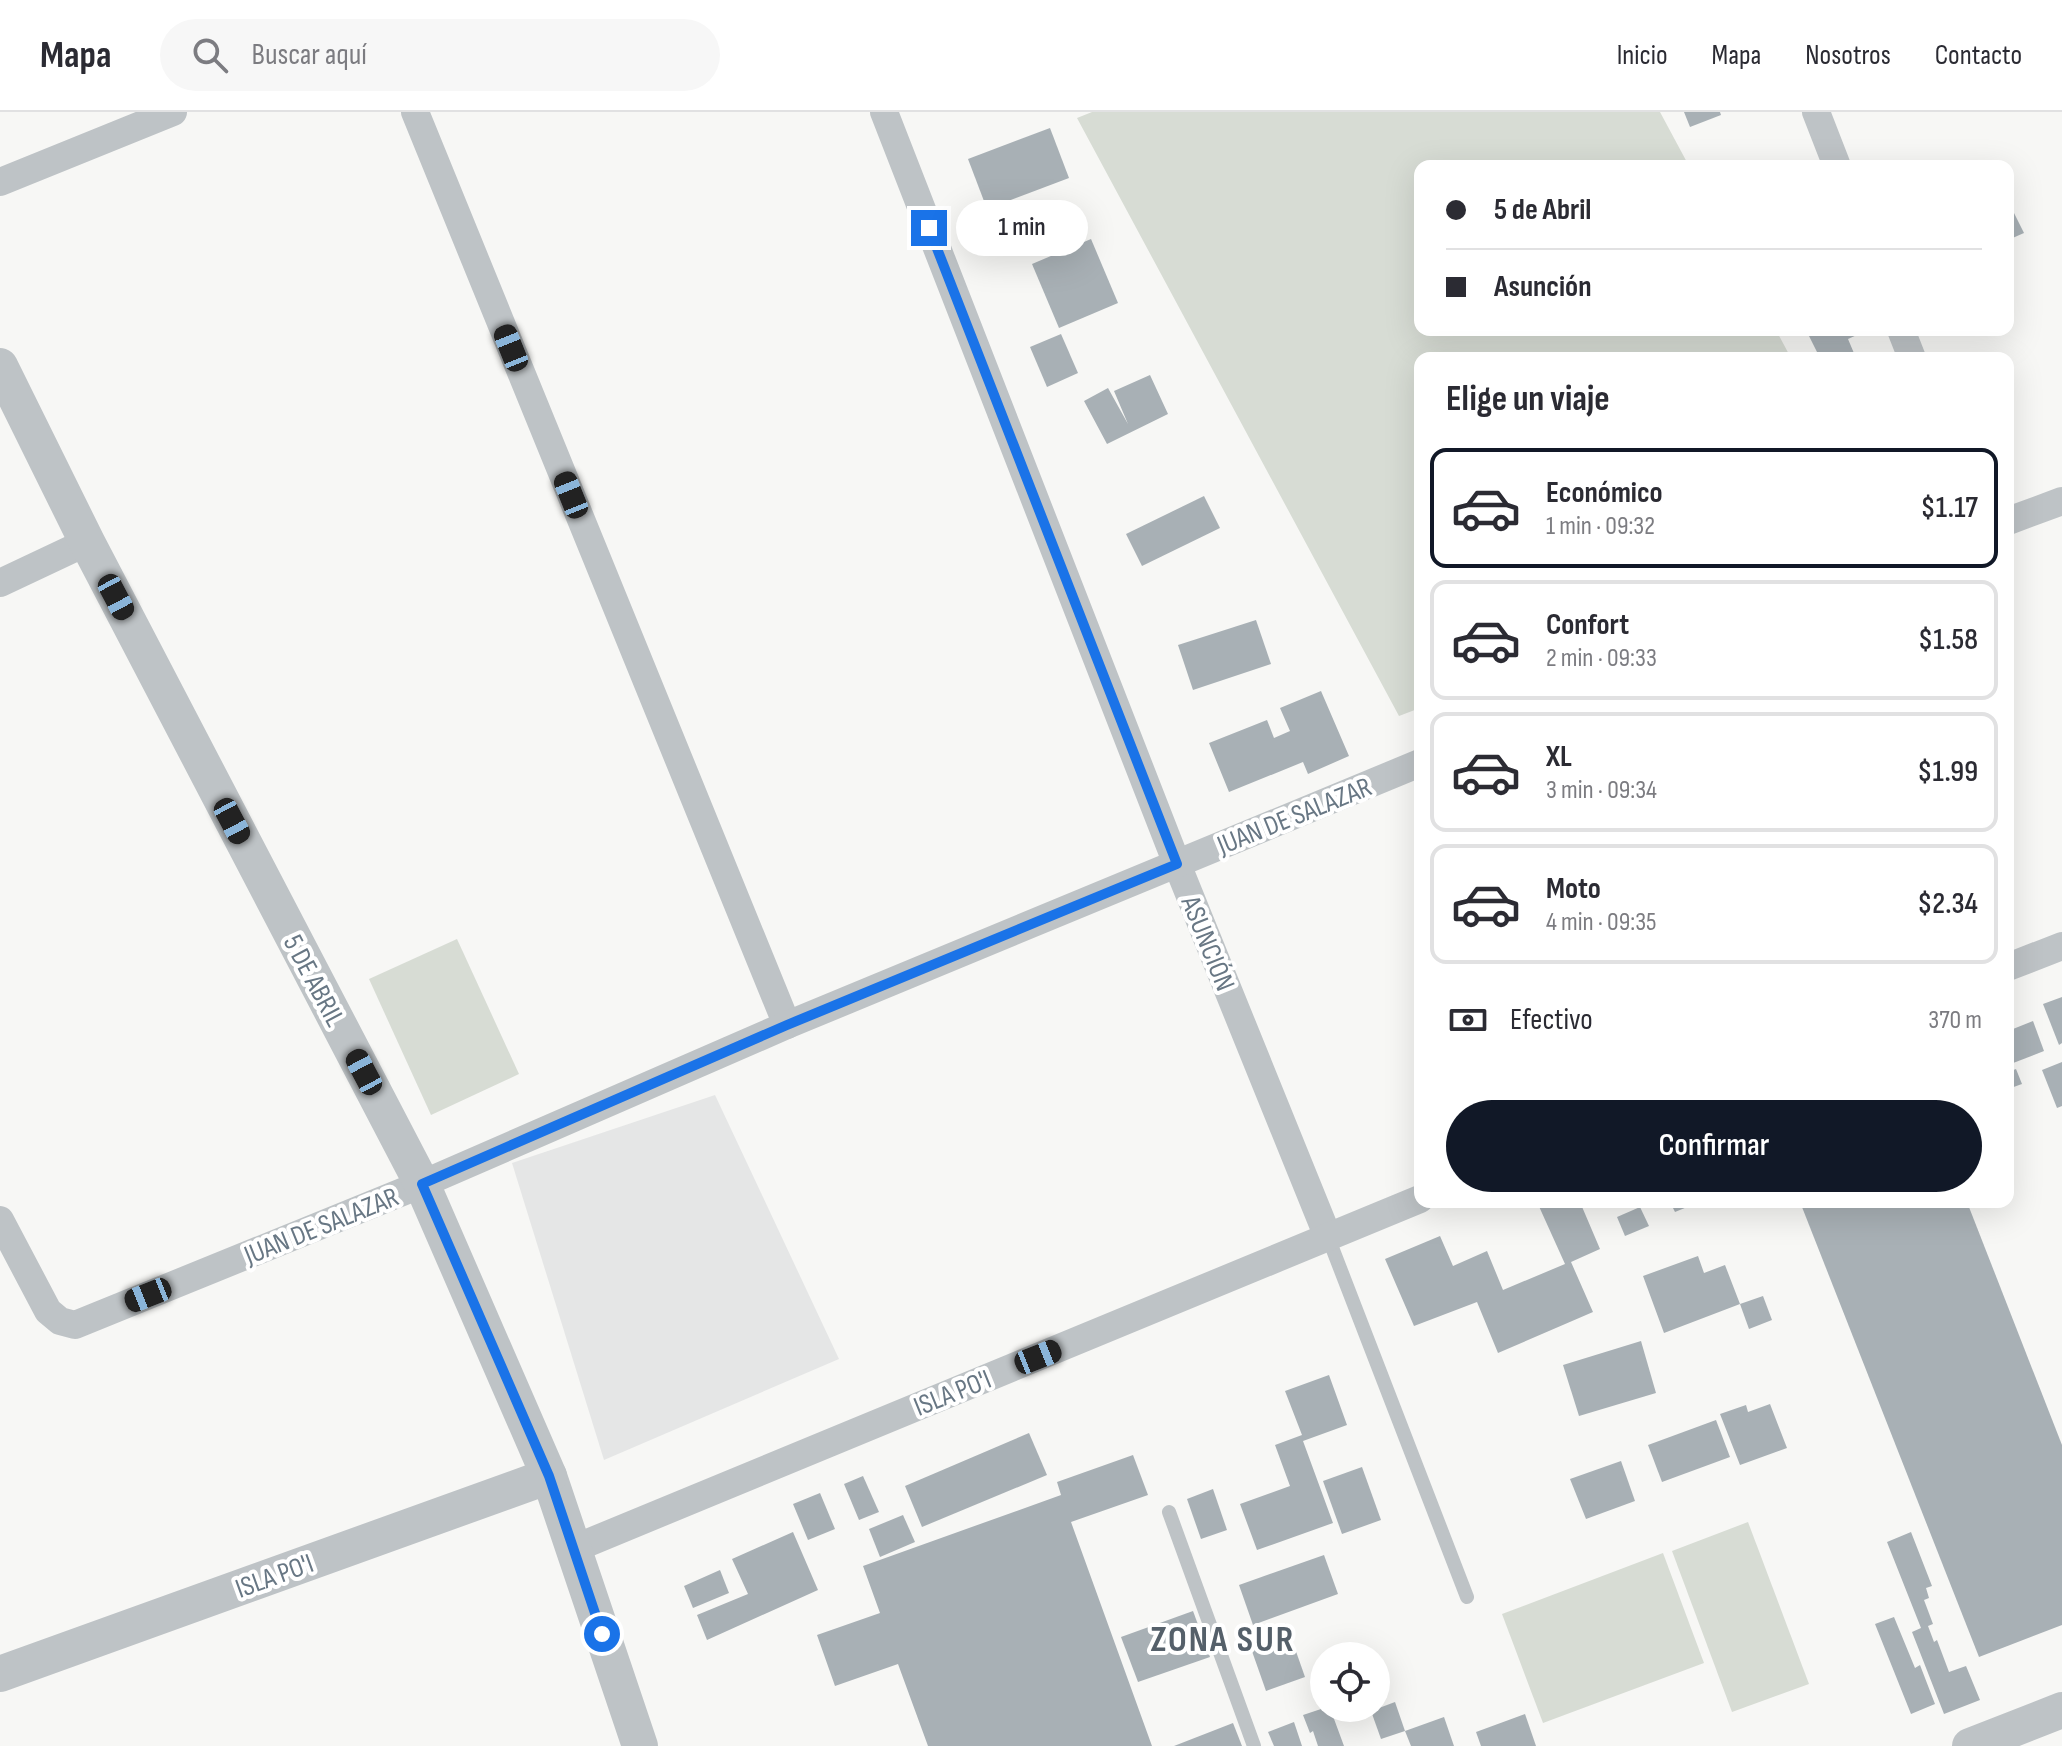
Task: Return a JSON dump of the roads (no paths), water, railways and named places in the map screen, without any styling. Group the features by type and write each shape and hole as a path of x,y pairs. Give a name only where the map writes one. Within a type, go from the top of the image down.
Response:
{"street":[{"path":"0,182 173,112"},
{"path":"415,112 787,1025"},
{"name":"ASUNCIÓN","path":"884,112 1177,864 1328,1237"},
{"path":"1816,112 1835,160"},
{"name":"5 DE ABRIL","path":"0,366 87,542 422,1184 549,1476 640,1746"},
{"path":"2014,519 2062,501"},
{"path":"0,583 87,542"},
{"name":"JUAN DE SALAZAR","path":"0,1220 37,1294 60,1321 75,1325 422,1184 787,1025 1414,765"},
{"path":"2014,965 2062,946"},
{"name":"ISLA PO'I","path":"573,1549 1414,1201"},
{"name":"ISLA PO'I","path":"0,1674 549,1476"},
{"path":"1970,1746 2062,1710"}],"lane":[{"path":"1328,1237 1467,1597"},
{"path":"1169,1512 1254,1746"}],"district":[{"name":"ZONA SUR","path":"1223,1638"}]}
